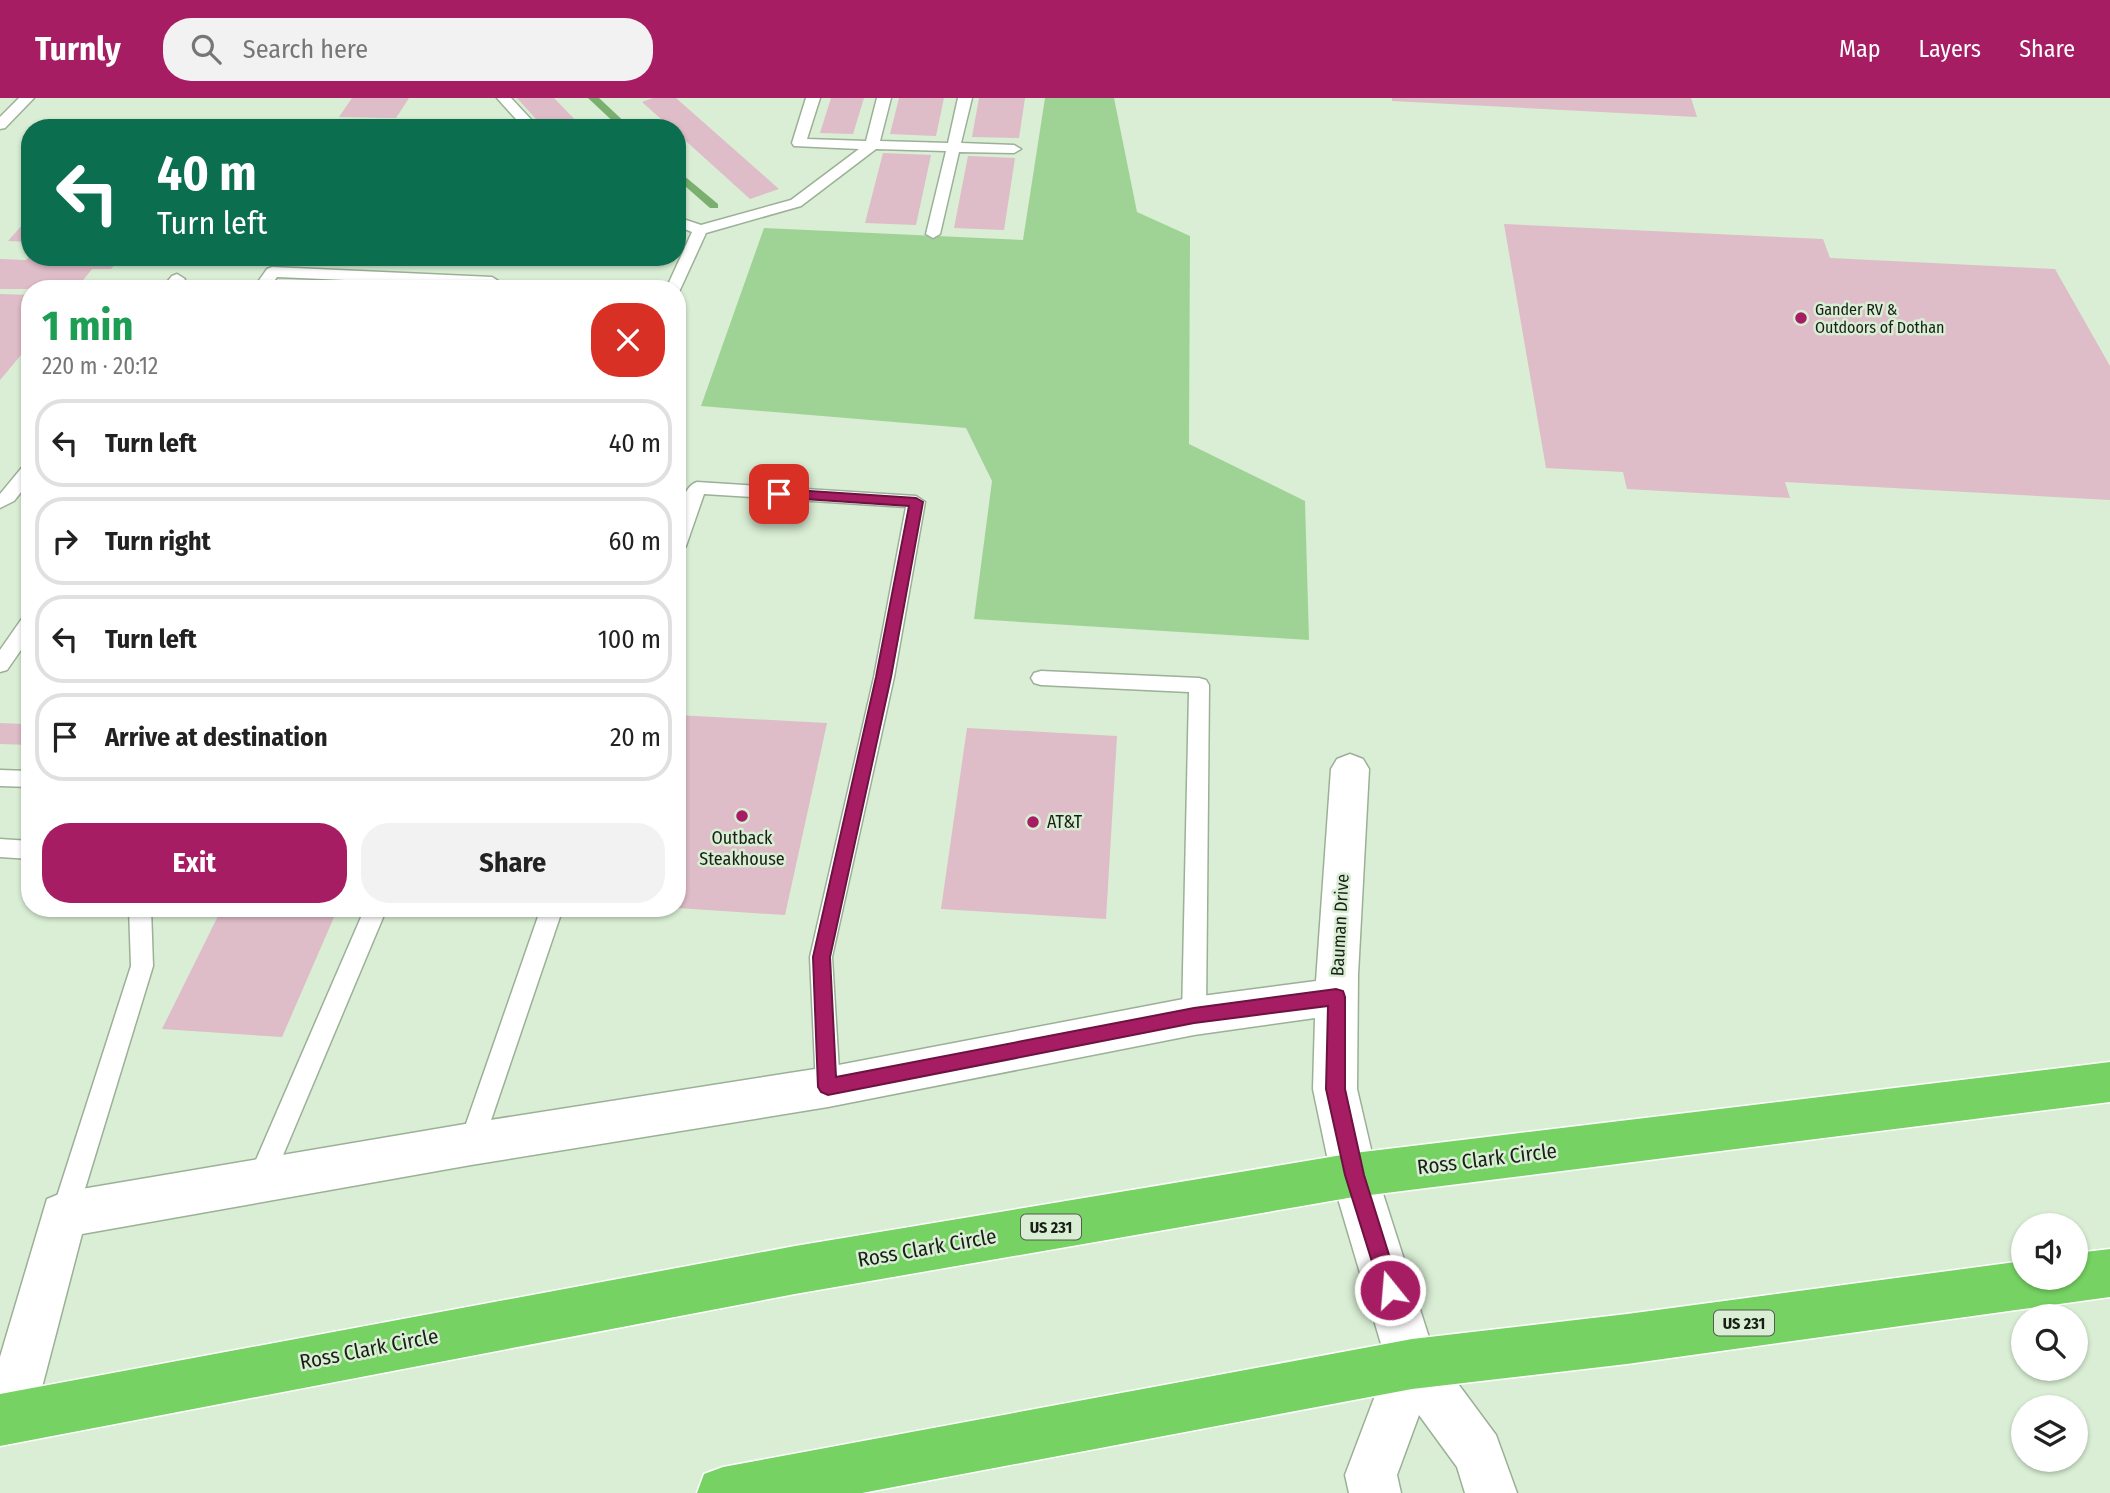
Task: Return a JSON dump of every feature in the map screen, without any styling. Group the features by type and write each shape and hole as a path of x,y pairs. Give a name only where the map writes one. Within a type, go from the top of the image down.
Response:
{"highway":[{"name":"Ross Clark Circle","path":"4,1419 795,1270 1354,1175 2110,1083"},
{"name":"US 231","path":"2088,1276 2110,1273"},
{"name":"US 231","path":"723,1493 1412,1364 1627,1339 2011,1286"}],"street":[{"name":"Bauman Drive","path":"1350,769 1336,997 1335,1089 1354,1175 1412,1364 1478,1453 1491,1493"},
{"path":"4,1419 64,1215 471,1144 828,1087 1194,1016 1336,997"},
{"path":"1375,1493 1371,1475 1412,1364"}],"lane":[{"path":"0,125 27,98"},
{"path":"504,98 524,119"},
{"path":"813,98 799,143 1014,149"},
{"path":"686,225 700,230 796,203 872,146 884,98"},
{"path":"933,233 965,98"},
{"path":"686,262 700,230"},
{"path":"267,280 272,272 448,280"},
{"path":"0,502 8,497 21,480"},
{"path":"686,520 697,488 916,502 884,677 821,957 828,1087"},
{"path":"0,664 21,635"},
{"path":"1041,678 1199,685 1194,1016"},
{"path":"0,778 21,779"},
{"path":"0,848 21,849"},
{"path":"64,1215 142,966 140,917"},
{"path":"259,1183 372,917"},
{"path":"471,1144 549,917"}],"green space":[{"path":"1045,98 1114,98 1137,212 1190,236 1189,444 1305,501 1309,640 974,619 992,481 966,428 701,406 764,228 1023,240"}],"building":[{"path":"352,98 409,98 396,118 339,117"},
{"path":"517,98 554,98 574,119 536,119"},
{"path":"653,98 676,98 779,189 750,199 686,141 686,119 661,119 642,102"},
{"path":"831,98 864,98 853,134 820,133"},
{"path":"899,98 944,98 936,136 890,134"},
{"path":"979,98 1025,98 1019,138 972,137"},
{"path":"1392,98 1691,98 1697,117 1392,101"},
{"path":"883,153 931,155 916,225 865,223"},
{"path":"968,156 1015,158 1004,230 954,228"},
{"name":"Gander RV & Outdoors of Dothan","path":"1504,224 1823,239 1830,258 2055,269 2110,366 2110,500 1785,482 1790,498 1627,489 1623,472 1546,468"},
{"path":"21,226 21,242 8,241"},
{"path":"0,259 21,260 21,266 114,266 111,269 92,269 83,280 21,280 21,289 0,289"},
{"path":"0,294 21,295 21,355 0,380"},
{"name":"Outback Steakhouse","path":"686,715 827,723 785,915 686,909"},
{"path":"0,723 21,724 21,745 0,744"},
{"name":"AT&T","path":"967,728 1117,736 1106,919 941,909"},
{"path":"218,917 334,917 282,1037 162,1029"}],"waterway":[{"path":"593,98 616,119"},
{"path":"686,181 714,206"}],"place":[{"name":"Gander RV & Outdoors of Dothan","path":"1801,318"},
{"name":"Outback Steakhouse","path":"742,816"},
{"name":"AT&T","path":"1033,822"}],"route":[{"path":"779,494 916,502 884,677 821,957 828,1087 1194,1016 1336,997 1335,1089 1354,1175 1390,1290"}]}
